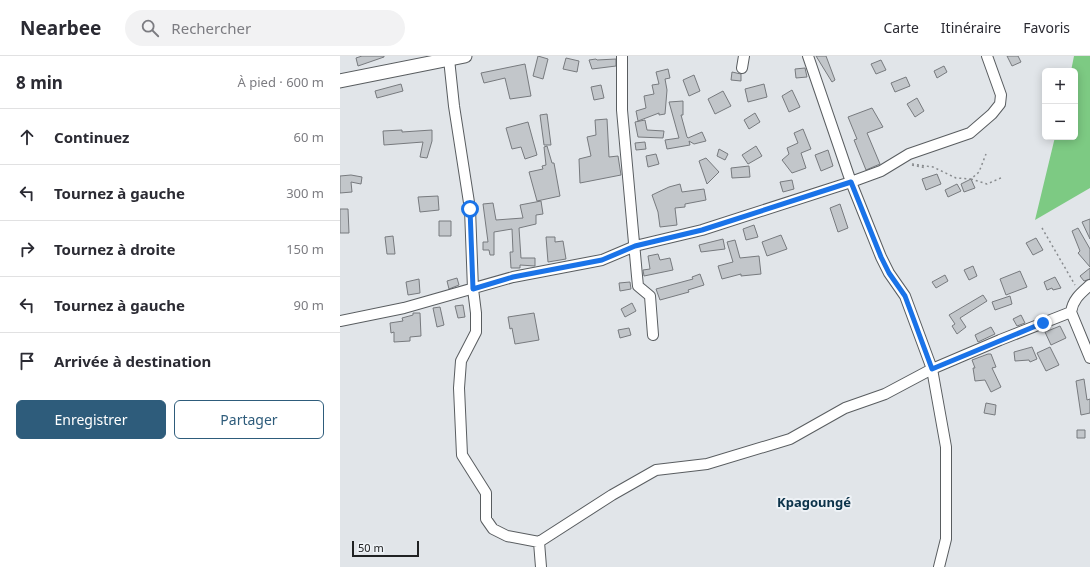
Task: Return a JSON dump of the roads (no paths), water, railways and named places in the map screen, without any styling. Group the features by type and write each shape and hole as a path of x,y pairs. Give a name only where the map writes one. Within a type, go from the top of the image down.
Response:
{"street":[{"path":"340,81 424,60 449,59 465,56"},
{"path":"622,56 622,110 638,286 650,296 653,335"},
{"path":"742,68 744,56"},
{"path":"808,56 851,182 881,257 889,273 905,296 932,369 946,447 947,533 939,567"},
{"path":"340,321 398,310 513,277 602,260 635,246 702,230 881,171 909,154 970,133 992,114 1000,104 1001,95 987,56"},
{"path":"449,59 454,106 470,209 476,332 461,361 459,388 462,455 486,493 486,519 493,529 507,536 539,542 612,495 656,470 707,464 790,439 845,408 884,394 932,369 1071,312"},
{"path":"1090,285 1080,294 1072,305 1071,312 1090,358"},
{"path":"539,542 540,567"}],"district":[{"name":"Kpagoungé","path":"814,502"}]}
